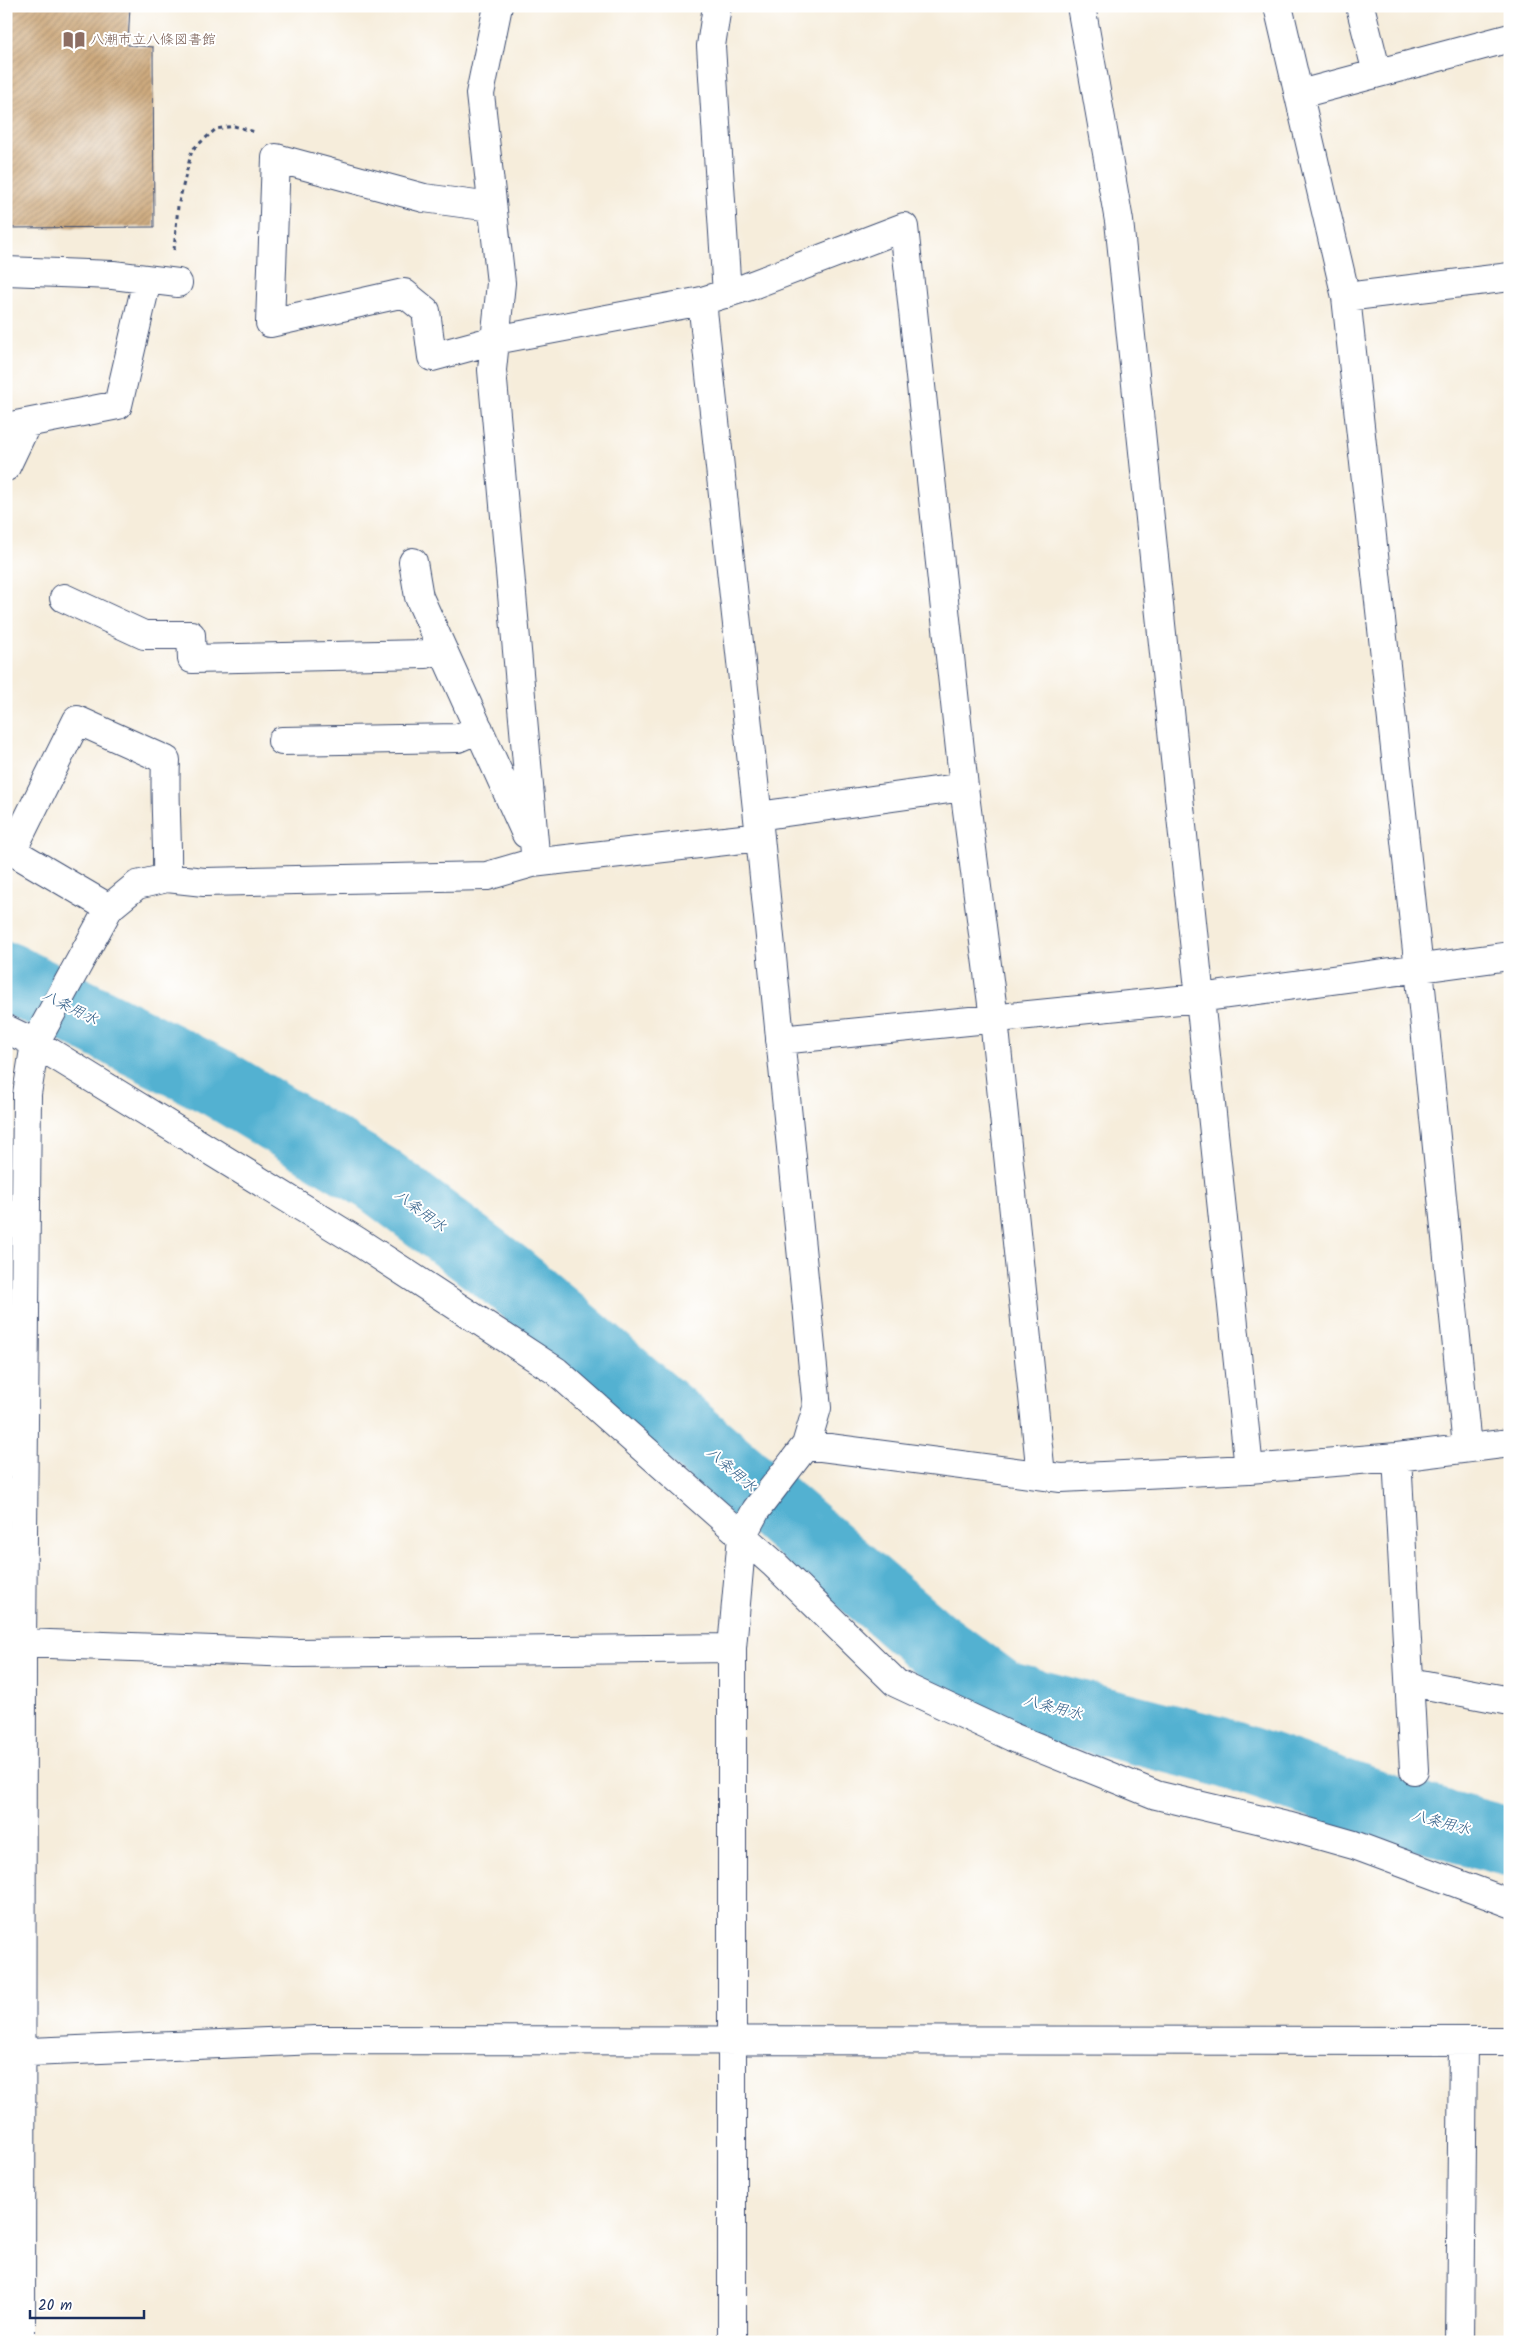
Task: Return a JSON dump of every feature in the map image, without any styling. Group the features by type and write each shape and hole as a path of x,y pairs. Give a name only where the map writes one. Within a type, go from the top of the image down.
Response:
{"street":[{"path":"498,6 480,94 501,283 492,370 534,858"},
{"path":"717,6 711,46 715,298 759,827 817,1408 806,1445 756,1510 742,1536 732,1648 732,2342"},
{"path":"1081,6 1119,221 1198,998 1249,1469"},
{"path":"1278,6 1346,297 1419,968 1467,1447"},
{"path":"1360,6 1377,73"},
{"path":"1300,94 1510,38"},
{"path":"492,207 424,198 276,158 270,323 404,293 426,311 432,357 495,340 715,298 904,227 964,787 994,1020 1040,1475"},
{"path":"6,272 113,275 165,282 118,405 16,425 6,467"},
{"path":"1346,297 1510,277"},
{"path":"413,562 419,597 479,729 534,858"},
{"path":"64,598 144,635 191,635 192,659 426,654 442,648"},
{"path":"109,908 12,851 76,720 166,760 164,790 168,841 166,878"},
{"path":"282,741 458,738 479,729"},
{"path":"21,2342 13,2053 22,1642 27,1094 35,1043 109,908 137,884 166,878 204,882 487,876 534,858 759,827 964,787"},
{"path":"780,1040 1198,998 1510,956"},
{"path":"6,1029 35,1043 357,1242 556,1371 774,1564 896,1683 1012,1737 1156,1795 1287,1826 1354,1846 1510,1903"},
{"path":"806,1445 1061,1478 1249,1469 1397,1456 1510,1443"},
{"path":"1397,1456 1414,1770"},
{"path":"22,1642 295,1653 732,1648"},
{"path":"1410,1682 1510,1701"},
{"path":"13,2053 317,2040 1510,2041"},
{"path":"1460,2342 1463,2041"}],"path":[{"path":"165,282 178,206 192,150 216,129 234,126 276,138 276,158"}],"building":[{"path":"6,6 130,6 128,45 153,47 154,227 6,228"}],"waterway":[{"name":"八条用水","path":"6,976 218,1083 378,1179 509,1278 931,1642 1002,1695 1218,1751 1393,1811 1510,1842"}],"place":[{"name":"八潮市立八條図書館","path":"74,40"}]}
